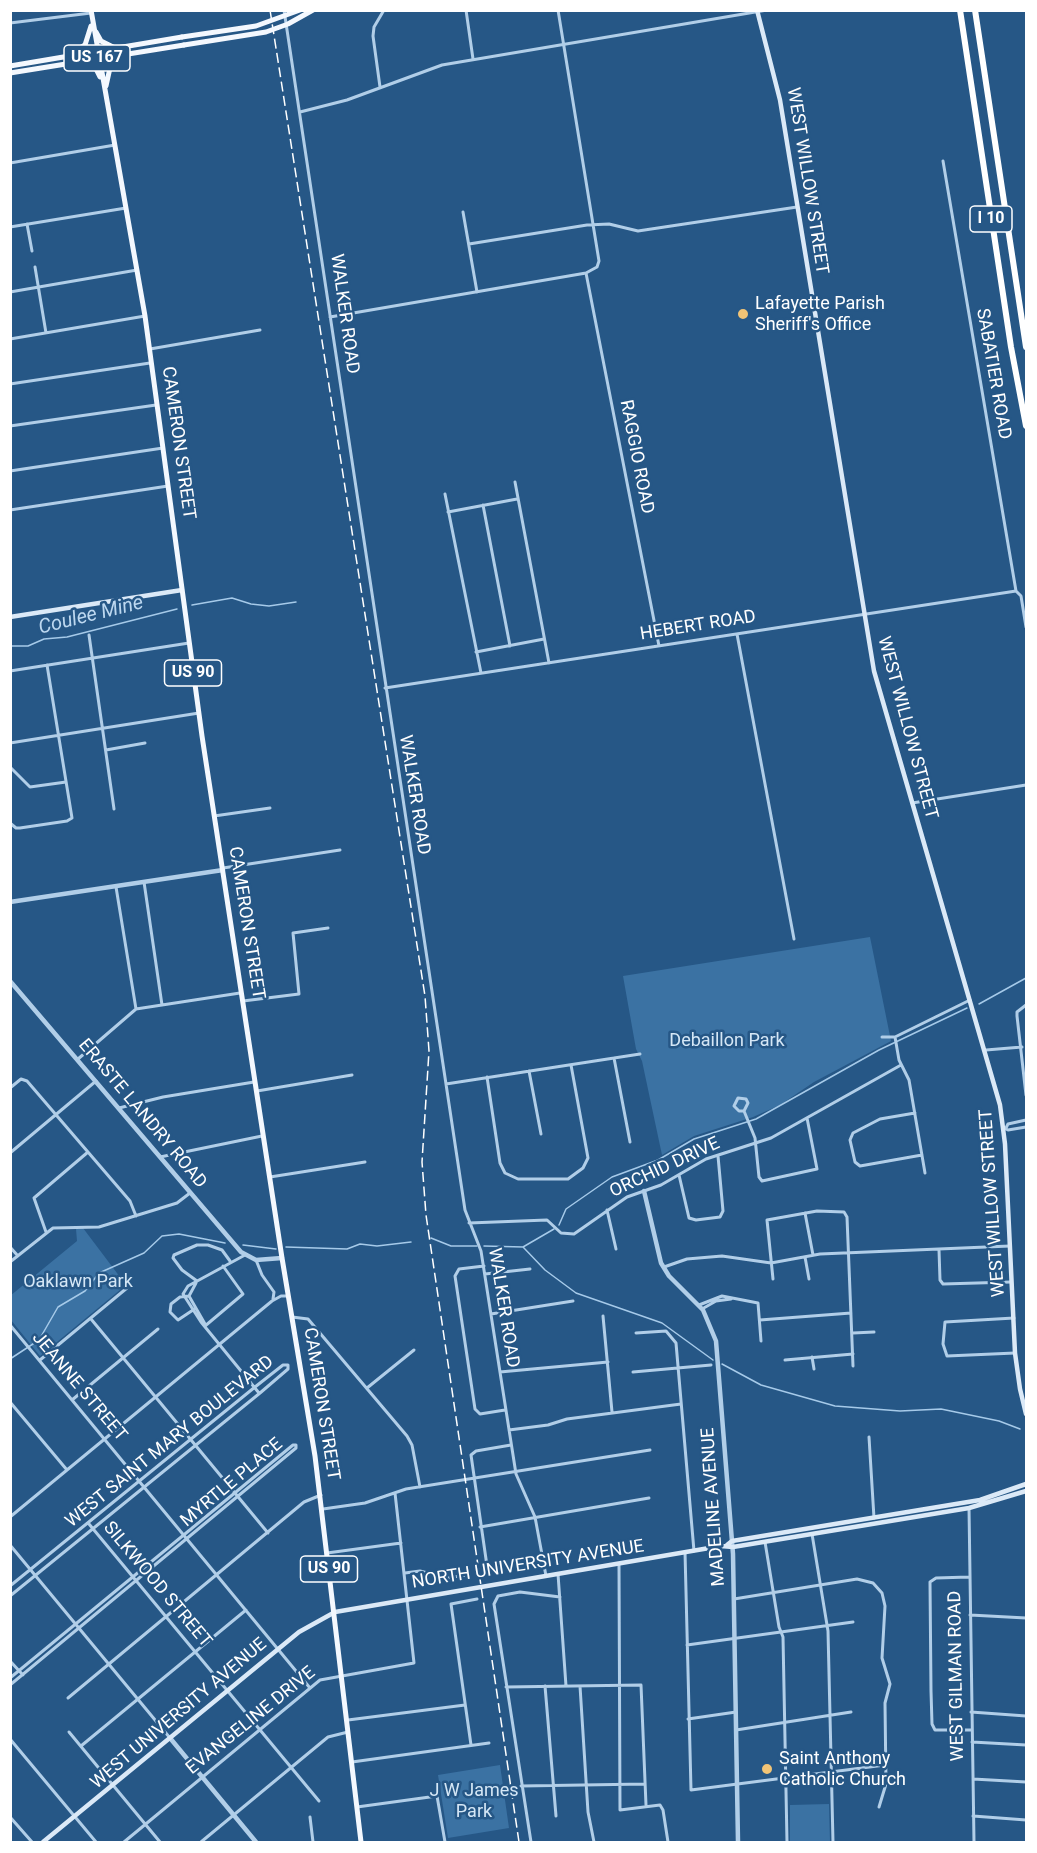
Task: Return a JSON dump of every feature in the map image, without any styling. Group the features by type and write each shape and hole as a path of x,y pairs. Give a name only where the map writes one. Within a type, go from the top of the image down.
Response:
{"highway":[{"name":"I 10","path":"960,10 1011,347 1026,426"},
{"name":"I 10","path":"975,10 1026,347"}],"main road":[{"name":"US 167","path":"10,73 83,60 126,47 256,26 300,10"},
{"name":"US 167","path":"10,66 68,55 131,53 266,32 288,24 313,10"},
{"name":"WEST WILLOW STREET","path":"758,12 777,80 876,680 986,1050 1005,1128 1015,1353 1026,1414"},
{"path":"92,16 98,35 107,45 126,47"},
{"path":"68,55 85,45 89,37 92,16"},
{"name":"CAMERON STREET","path":"92,16 145,316 214,816 321,1496 361,1842"},
{"path":"106,94 110,68 116,61 131,53"},
{"path":"83,60 95,67 103,83"},
{"path":"10,617 182,590"},
{"name":"NORTH UNIVERSITY AVENUE","path":"335,1612 620,1564 987,1498 1026,1484"},
{"name":"NORTH UNIVERSITY AVENUE","path":"730,1544 765,1542 969,1508 1026,1491"},
{"name":"WEST UNIVERSITY AVENUE","path":"43,1842 308,1625 335,1612"}],"street":[{"name":"WALKER ROAD","path":"284,10 385,688 469,1222 480,1247 484,1266 515,1472 535,1517 546,1576"},
{"path":"381,87 373,36 374,27 384,10"},
{"path":"466,10 473,59"},
{"path":"330,317 594,271 599,264 558,10"},
{"path":"300,111 332,105 432,68 473,59 767,10"},
{"path":"10,22 92,16"},
{"path":"10,163 115,145"},
{"name":"SABATIER ROAD","path":"943,161 1016,591 1021,596 1026,627"},
{"path":"469,244 593,224 609,224 638,231 797,207"},
{"path":"10,227 126,208"},
{"path":"464,212 477,292"},
{"path":"27,224 32,251"},
{"path":"35,267 46,333"},
{"path":"10,292 137,270"},
{"name":"RAGGIO ROAD","path":"586,273 659,646"},
{"path":"10,339 145,316"},
{"path":"150,349 260,330"},
{"path":"10,384 152,363"},
{"path":"10,426 158,404"},
{"path":"10,471 163,448"},
{"path":"514,482 549,663"},
{"path":"10,510 168,486"},
{"path":"445,494 481,673"},
{"path":"448,512 517,499"},
{"path":"483,505 510,646"},
{"name":"HEBERT ROAD","path":"385,688 1016,591"},
{"path":"737,634 794,939"},
{"path":"89,636 114,810"},
{"path":"476,652 544,639"},
{"path":"10,671 189,644"},
{"path":"10,823 18,829 70,820 72,815 57,736 47,665"},
{"path":"10,743 199,714"},
{"path":"105,750 145,743"},
{"path":"10,767 30,787 66,782"},
{"path":"912,803 1026,785"},
{"path":"214,816 270,807"},
{"path":"10,902 340,850"},
{"path":"144,882 162,1005"},
{"path":"116,887 136,1009"},
{"path":"243,1001 299,994 293,933 328,928"},
{"name":"ERASTE LANDRY ROAD","path":"10,981 245,1255 256,1260 282,1258"},
{"path":"78,1060 136,1009 242,993"},
{"path":"882,1037 895,1036 971,999"},
{"path":"1026,1005 1017,1012 1026,1095"},
{"path":"895,1036 902,1065 909,1080 925,1173"},
{"path":"1021,1038 1026,1036"},
{"path":"986,1050 1022,1047"},
{"path":"446,1084 640,1054"},
{"path":"614,1059 630,1142"},
{"path":"487,1077 500,1163 505,1173 518,1179 568,1179 583,1167 588,1158 571,1065"},
{"name":"ORCHID DRIVE","path":"469,1222 544,1220 551,1221 561,1233 571,1235 627,1197 661,1185 718,1156 756,1143 807,1119 902,1065"},
{"path":"529,1071 541,1134"},
{"path":"257,1091 352,1075"},
{"path":"10,1088 21,1079 26,1080 130,1201 136,1216"},
{"path":"10,1153 96,1081"},
{"path":"119,1108 164,1097 255,1082"},
{"path":"744,1111 738,1111 734,1106 738,1098 748,1103 744,1111 756,1143 760,1180 813,1171 817,1167 807,1119"},
{"path":"915,1113 880,1119 853,1133 850,1140 855,1162 860,1166 922,1155"},
{"path":"1024,1128 1008,1130 1005,1128 1008,1124 1026,1120"},
{"path":"1018,1122 1024,1128"},
{"path":"160,1157 264,1136"},
{"path":"46,1232 34,1199 88,1152"},
{"path":"679,1175 689,1218 696,1220 720,1217 723,1211 718,1156"},
{"path":"270,1177 365,1162"},
{"name":"MADELINE AVENUE","path":"644,1191 656,1251 663,1267 700,1307 716,1341 734,1599 738,1842"},
{"path":"10,1262 46,1232 63,1226 99,1227 177,1203 191,1193"},
{"path":"607,1210 616,1249"},
{"path":"773,1279 766,1220 806,1213 844,1212 847,1217 853,1366"},
{"path":"806,1213 813,1255"},
{"path":"197,1281 182,1270 173,1258 174,1255 197,1245 208,1245 222,1250 231,1262"},
{"path":"663,1267 687,1259 722,1256 771,1263 813,1255 1010,1246"},
{"path":"10,1247 18,1256"},
{"path":"939,1250 943,1284 1012,1282"},
{"path":"184,1296 186,1288 245,1255"},
{"path":"805,1257 808,1279"},
{"path":"256,1260 262,1275 274,1292 272,1301"},
{"path":"205,1326 243,1294 223,1266"},
{"path":"484,1266 459,1269 456,1272 475,1409 477,1413 505,1410"},
{"path":"485,1274 530,1269"},
{"path":"194,1309 189,1296 197,1281"},
{"path":"40,1360 127,1288"},
{"path":"189,1296 184,1296 171,1304 170,1312 178,1320 194,1309"},
{"path":"184,1296 219,1344 260,1393"},
{"path":"10,1517 272,1301 281,1296 288,1296"},
{"path":"700,1307 718,1296 759,1304 761,1341"},
{"path":"490,1314 573,1301"},
{"path":"759,1320 851,1313"},
{"path":"603,1316 612,1412"},
{"path":"292,1317 308,1319 410,1442 420,1487"},
{"path":"1014,1318 945,1322 943,1344 947,1356 1015,1353"},
{"path":"91,1319 268,1533"},
{"name":"JEANNE STREET","path":"11,1327 310,1688"},
{"path":"72,1400 158,1329"},
{"path":"636,1333 663,1331 676,1342 694,1551"},
{"path":"853,1333 873,1332"},
{"path":"367,1388 414,1350"},
{"path":"785,1360 853,1354"},
{"path":"812,1357 814,1369"},
{"path":"500,1372 608,1362"},
{"name":"WEST SAINT MARY BOULEVARD","path":"10,1586 255,1387 283,1365 288,1365 288,1369 260,1393 37,1577 10,1596"},
{"path":"633,1372 711,1365"},
{"path":"10,1402 67,1470"},
{"path":"509,1430 612,1412 681,1404"},
{"path":"869,1437 874,1518"},
{"name":"MYRTLE PLACE","path":"10,1678 235,1492 296,1445 296,1449 10,1686"},
{"path":"487,1566 471,1458 473,1452 511,1445"},
{"path":"322,1509 365,1503 395,1492 474,1477 650,1450"},
{"path":"395,1492 408,1599"},
{"path":"68,1698 304,1502 321,1496"},
{"path":"480,1527 649,1498"},
{"name":"WEST GILMAN ROAD","path":"969,1508 974,1842"},
{"name":"SILKWOOD STREET","path":"89,1524 319,1802"},
{"path":"812,1533 828,1626 833,1842"},
{"path":"765,1542 782,1633 787,1842"},
{"path":"327,1553 401,1543"},
{"path":"10,1545 256,1842"},
{"path":"685,1552 691,1790 737,1786 885,1765"},
{"path":"620,1564 620,1810 657,1804 662,1808 668,1842"},
{"path":"405,1573 420,1571 447,1578 466,1575"},
{"path":"558,1574 566,1686"},
{"path":"969,1577 936,1578 930,1582 931,1691 932,1724 935,1730 972,1730"},
{"path":"734,1599 865,1580 877,1587 884,1598 882,1658 890,1684 885,1704 885,1790 879,1807"},
{"path":"531,1842 494,1606 496,1598 525,1592 560,1597"},
{"name":"EVANGELINE DRIVE","path":"123,1842 324,1678 414,1663 408,1599"},
{"path":"471,1745 451,1604 477,1599"},
{"path":"81,1746 246,1610"},
{"path":"970,1615 1026,1618"},
{"path":"687,1645 854,1622"},
{"path":"10,1660 23,1675"},
{"path":"580,1685 586,1785 594,1842"},
{"path":"506,1687 641,1685 646,1805"},
{"path":"545,1686 556,1816"},
{"path":"347,1720 465,1705"},
{"path":"688,1719 736,1712"},
{"path":"736,1730 851,1712"},
{"path":"971,1712 1026,1716"},
{"path":"69,1732 160,1842"},
{"path":"201,1842 330,1735 348,1732"},
{"path":"10,1739 96,1842"},
{"path":"972,1742 1026,1745"},
{"path":"352,1762 489,1743"},
{"path":"973,1779 1026,1782"},
{"path":"521,1786 645,1784"},
{"path":"357,1807 437,1796 445,1842"},
{"path":"973,1816 1026,1820"},
{"path":"10,1817 32,1842"},
{"path":"310,1818 313,1842"}],"green space":[{"name":"Debaillon Park","path":"870,937 891,1041 814,1082 780,1105 753,1117 694,1136 662,1155 642,1061 636,1049 623,976"},
{"name":"Oaklawn Park","path":"83,1228 126,1285 40,1356 11,1320 10,1296 77,1241 76,1229"},
{"name":"J W James Park","path":"500,1765 509,1828 448,1838 438,1775"},
{"path":"829,1804 830,1842 790,1842 790,1805"}],"waterway":[{"name":"Coulee Mine","path":"192,605 232,598 251,604 269,606 296,602"},
{"name":"Coulee Mine","path":"10,646 28,646 44,639 67,637 177,609"},
{"path":"979,1004 1026,978"},
{"path":"559,1225 566,1209 612,1177 658,1160 694,1139 756,1119 879,1050 967,1008"},
{"path":"523,1247 554,1229"},
{"path":"10,1359 39,1340 58,1307 85,1291 99,1273 144,1253 162,1236 179,1234 225,1243"},
{"path":"431,1238 451,1246 477,1246"},
{"path":"286,1247 347,1249 360,1244 377,1246 411,1242"},
{"path":"243,1245 276,1249"},
{"path":"484,1246 523,1247 545,1270 576,1293 662,1323 713,1360"},
{"path":"722,1364 761,1385 835,1406 900,1411 941,1409 999,1421 1020,1429"}],"railway":[{"path":"270,10 425,996 429,1051 422,1162 426,1215 519,1842"}],"place":[{"name":"Lafayette Parish Sheriff's Office","path":"743,314"},
{"name":"Saint Anthony Catholic Church","path":"767,1769"}]}
